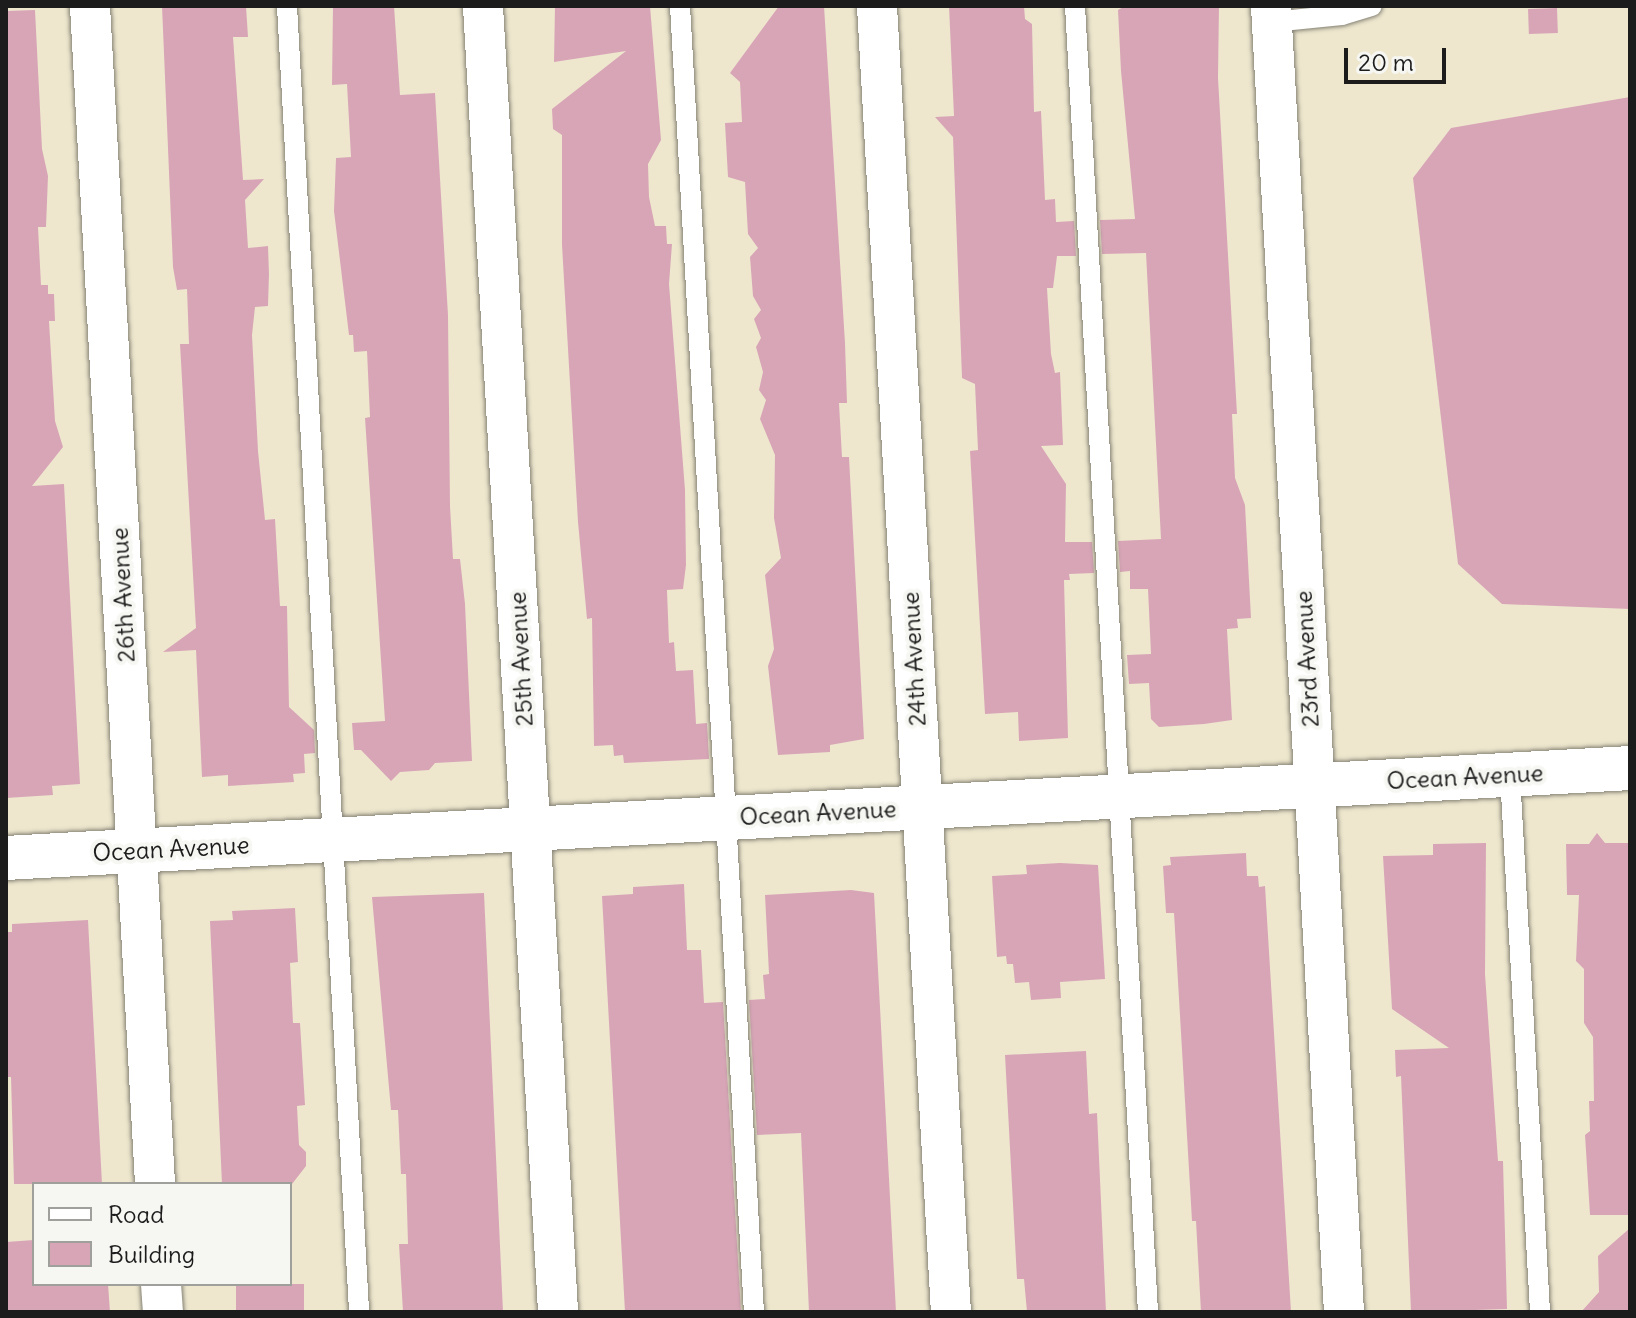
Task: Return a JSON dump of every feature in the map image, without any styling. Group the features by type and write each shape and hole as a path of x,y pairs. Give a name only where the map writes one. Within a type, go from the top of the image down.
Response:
{"street":[{"name":"26th Avenue","path":"90,6 155,1182"},
{"name":"25th Avenue","path":"483,6 558,1312"},
{"name":"24th Avenue","path":"877,6 951,1312"},
{"name":"23rd Avenue","path":"1271,14 1344,1312"},
{"name":"Ocean Avenue","path":"6,858 1630,768"},
{"path":"161,1286 163,1312"}],"lane":[{"path":"287,6 359,1312"},
{"path":"680,6 754,1312"},
{"path":"1075,6 1148,1312"},
{"path":"1271,14 1342,15 1372,6"},
{"path":"1510,775 1540,1312"}],"building":[{"path":"162,6 246,6 248,37 233,37 243,180 264,179 245,200 248,248 268,246 269,274 268,306 255,307 252,335 258,451 265,520 275,519 280,606 287,606 289,707 314,730 315,753 304,754 305,773 293,774 294,782 228,786 228,775 202,777 196,650 163,652 196,628 180,344 189,344 187,289 177,290 173,267"},
{"path":"333,6 394,6 400,95 435,93 448,315 450,506 453,559 460,559 465,604 472,761 435,763 429,770 400,772 391,781 361,750 354,750 352,723 385,721 365,418 370,417 367,351 354,352 353,335 349,335 334,211 336,158 351,157 347,84 332,85"},
{"path":"555,6 650,6 661,140 648,164 649,197 655,226 666,226 667,244 672,244 669,284 685,490 686,565 683,589 667,590 669,643 674,642 676,671 693,670 696,724 707,723 709,759 624,763 623,755 614,756 613,745 594,746 592,618 587,619 578,522 562,245 562,135 553,129 552,109 626,51 554,62"},
{"path":"779,6 824,6 845,343 847,403 839,403 842,457 849,457 864,739 830,745 830,752 778,755 768,666 774,649 765,575 781,558 774,518 775,455 760,419 766,400 759,390 763,372 756,347 761,338 754,319 761,310 753,296 750,257 758,248 748,234 745,182 728,177 725,123 742,122 740,82 730,73"},
{"path":"949,6 1024,6 1025,19 1032,24 1034,112 1041,111 1045,200 1055,199 1056,222 1074,221 1076,256 1057,256 1053,288 1047,288 1051,354 1055,373 1060,372 1063,445 1041,446 1066,484 1065,542 1092,542 1094,573 1069,574 1070,580 1064,580 1068,738 1019,741 1018,712 985,714 970,451 978,450 975,384 962,378 953,137 935,117 954,116"},
{"path":"1125,6 1219,6 1218,78 1237,414 1232,414 1235,478 1245,505 1251,618 1237,619 1238,628 1227,629 1232,720 1204,724 1159,727 1151,719 1149,683 1129,684 1127,655 1151,654 1148,589 1130,589 1130,571 1120,572 1118,541 1161,539 1146,253 1102,254 1100,220 1135,219 1118,10"},
{"path":"1557,8 1558,33 1529,34 1528,9"},
{"path":"35,10 42,149 48,176 46,227 38,227 41,285 48,285 48,294 54,294 55,321 49,321 55,421 63,447 32,486 64,484 80,784 52,786 53,795 6,798 6,11"},
{"path":"1630,97 1630,609 1502,604 1458,564 1413,178 1451,128"},
{"path":"1597,833 1605,843 1630,843 1630,1215 1590,1215 1585,1135 1590,1131 1589,1101 1594,1101 1593,1037 1584,1023 1584,969 1576,961 1579,895 1567,895 1566,844 1589,844"},
{"path":"1486,843 1485,974 1498,1161 1503,1161 1507,1309 1411,1312 1401,1076 1396,1077 1395,1050 1449,1048 1392,1009 1383,856 1433,855 1433,844"},
{"path":"1246,853 1247,876 1258,876 1259,887 1265,886 1291,1312 1201,1312 1196,1221 1192,1221 1174,913 1166,913 1163,866 1171,865 1170,857"},
{"path":"1026,865 1098,865 1105,979 1060,982 1061,998 1031,1000 1029,982 1015,983 1013,964 1007,964 1006,956 997,957 992,876 1027,874"},
{"path":"684,884 687,950 701,950 704,1003 723,1002 741,1312 625,1312 602,896 633,894 633,887"},
{"path":"851,890 874,893 896,1312 809,1312 801,1133 757,1135 749,1000 765,999 763,975 769,974 765,895"},
{"path":"484,893 503,1312 403,1312 399,1244 408,1244 406,1174 401,1174 398,1110 391,1110 372,897"},
{"path":"295,908 298,962 290,963 293,1023 300,1023 305,1105 297,1106 299,1145 306,1152 306,1166 292,1184 222,1182 210,921 233,920 232,911"},
{"path":"88,920 102,1182 14,1184 11,1077 6,1077 6,932 12,932 12,924"},
{"path":"1086,1051 1089,1114 1097,1113 1106,1312 1027,1312 1024,1279 1017,1279 1005,1055"},
{"path":"1630,1228 1630,1312 1581,1312 1599,1292 1598,1256"},
{"path":"32,1240 32,1286 108,1286 110,1312 6,1312 6,1242"},
{"path":"304,1284 304,1312 236,1312 236,1286"}]}
